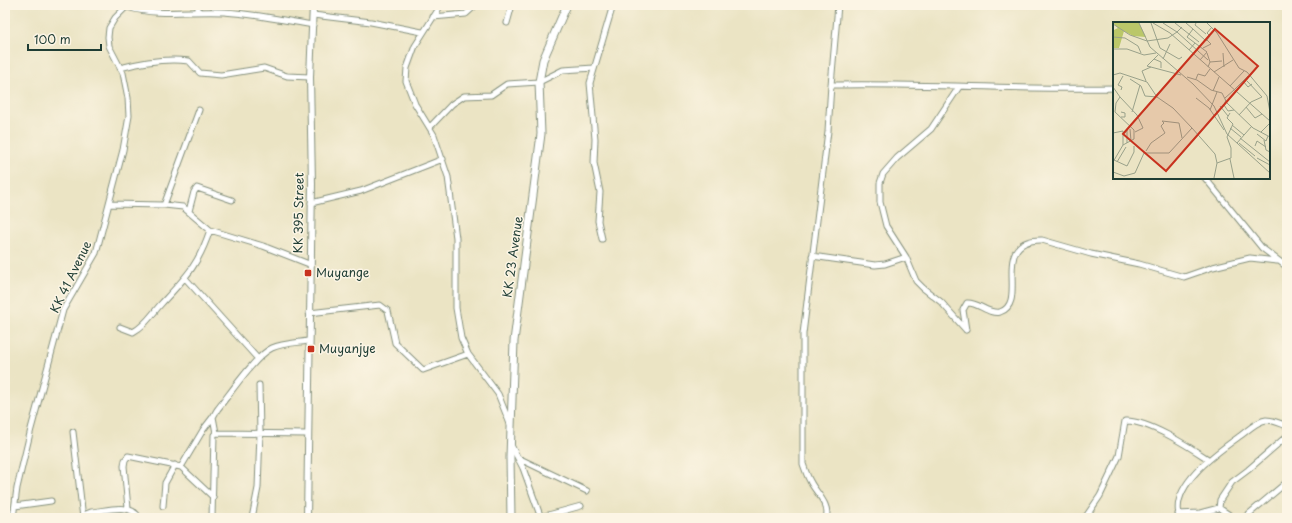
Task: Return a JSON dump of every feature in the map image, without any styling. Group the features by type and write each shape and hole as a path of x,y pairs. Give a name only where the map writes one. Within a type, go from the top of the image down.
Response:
{"main road":[{"name":"KK 23 Avenue","path":"511,518 510,444 514,341 541,134 539,82 543,60 567,5"}],"street":[{"path":"198,5 198,12"},
{"name":"KK 395 Street","path":"307,518 308,341 311,203 310,76 313,25 312,5"},
{"path":"441,5 422,32 407,68 406,81 415,104 430,127 444,159 448,177 456,238 456,321 461,338 468,354 498,394 511,426"},
{"path":"433,17 466,14 476,5"},
{"path":"507,23 512,5"},
{"path":"602,239 598,221 600,192 594,163 595,139 590,83 613,5"},
{"path":"827,517 824,503 810,481 803,464 803,334 828,131 838,5"},
{"path":"127,6 153,13 198,12 243,14 313,25"},
{"name":"KK 41 Avenue","path":"13,518 17,488 31,429 63,310 96,253 110,204 129,116 128,98 120,68 109,46 108,37 109,28 115,18 127,6"},
{"path":"313,15 371,22 422,32"},
{"path":"120,68 140,63 172,60 189,62 200,73 222,75 264,68 287,76 310,76"},
{"path":"430,127 452,104 464,96 491,95 507,84 539,82 563,70 594,68"},
{"path":"831,85 886,84 1061,90 1113,88"},
{"path":"959,87 931,129 897,158 883,174 880,183 880,202 886,226 906,257 916,281 941,302 966,330 963,310 967,303 972,303 992,311 999,312 1004,309 1009,302 1012,288 1012,258 1017,249 1023,243 1034,239 1091,254 1139,264 1184,277 1238,260 1259,258 1277,261"},
{"path":"164,205 199,110"},
{"path":"311,203 361,191 444,159"},
{"path":"1206,179 1262,248 1277,261 1287,267"},
{"path":"189,211 194,192 197,188 232,200"},
{"path":"110,204 184,207 210,230 263,246 309,264"},
{"path":"120,327 128,332 137,330 176,289 200,257 210,230"},
{"path":"812,256 875,265 885,264 906,257"},
{"path":"185,278 258,359"},
{"path":"309,313 380,305 385,307 388,312 395,343 422,370 468,354"},
{"path":"181,467 217,410 258,359 270,349 279,345 308,341"},
{"path":"252,518 258,488 260,433 259,385"},
{"path":"212,518 214,435 216,433 213,418"},
{"path":"1234,518 1219,508 1179,516 1179,500 1188,482 1208,459 1256,425 1265,420 1287,426"},
{"path":"1085,518 1100,496 1119,456 1125,421 1150,427 1182,442 1208,459"},
{"path":"73,432 83,518"},
{"path":"216,433 308,434"},
{"path":"1219,508 1220,500 1232,482 1287,436"},
{"path":"510,444 518,458 541,518 581,506"},
{"path":"128,508 124,466 125,460 128,456 181,467 212,497"},
{"path":"518,458 587,491"},
{"path":"163,506 165,483 175,465"},
{"path":"1244,518 1287,482"},
{"path":"15,506 50,502"},
{"path":"83,518 86,514 91,512 128,508 136,512 139,518"}],"place":[{"name":"Muyange","path":"308,273"},
{"name":"Muyanjye","path":"311,349"}]}
